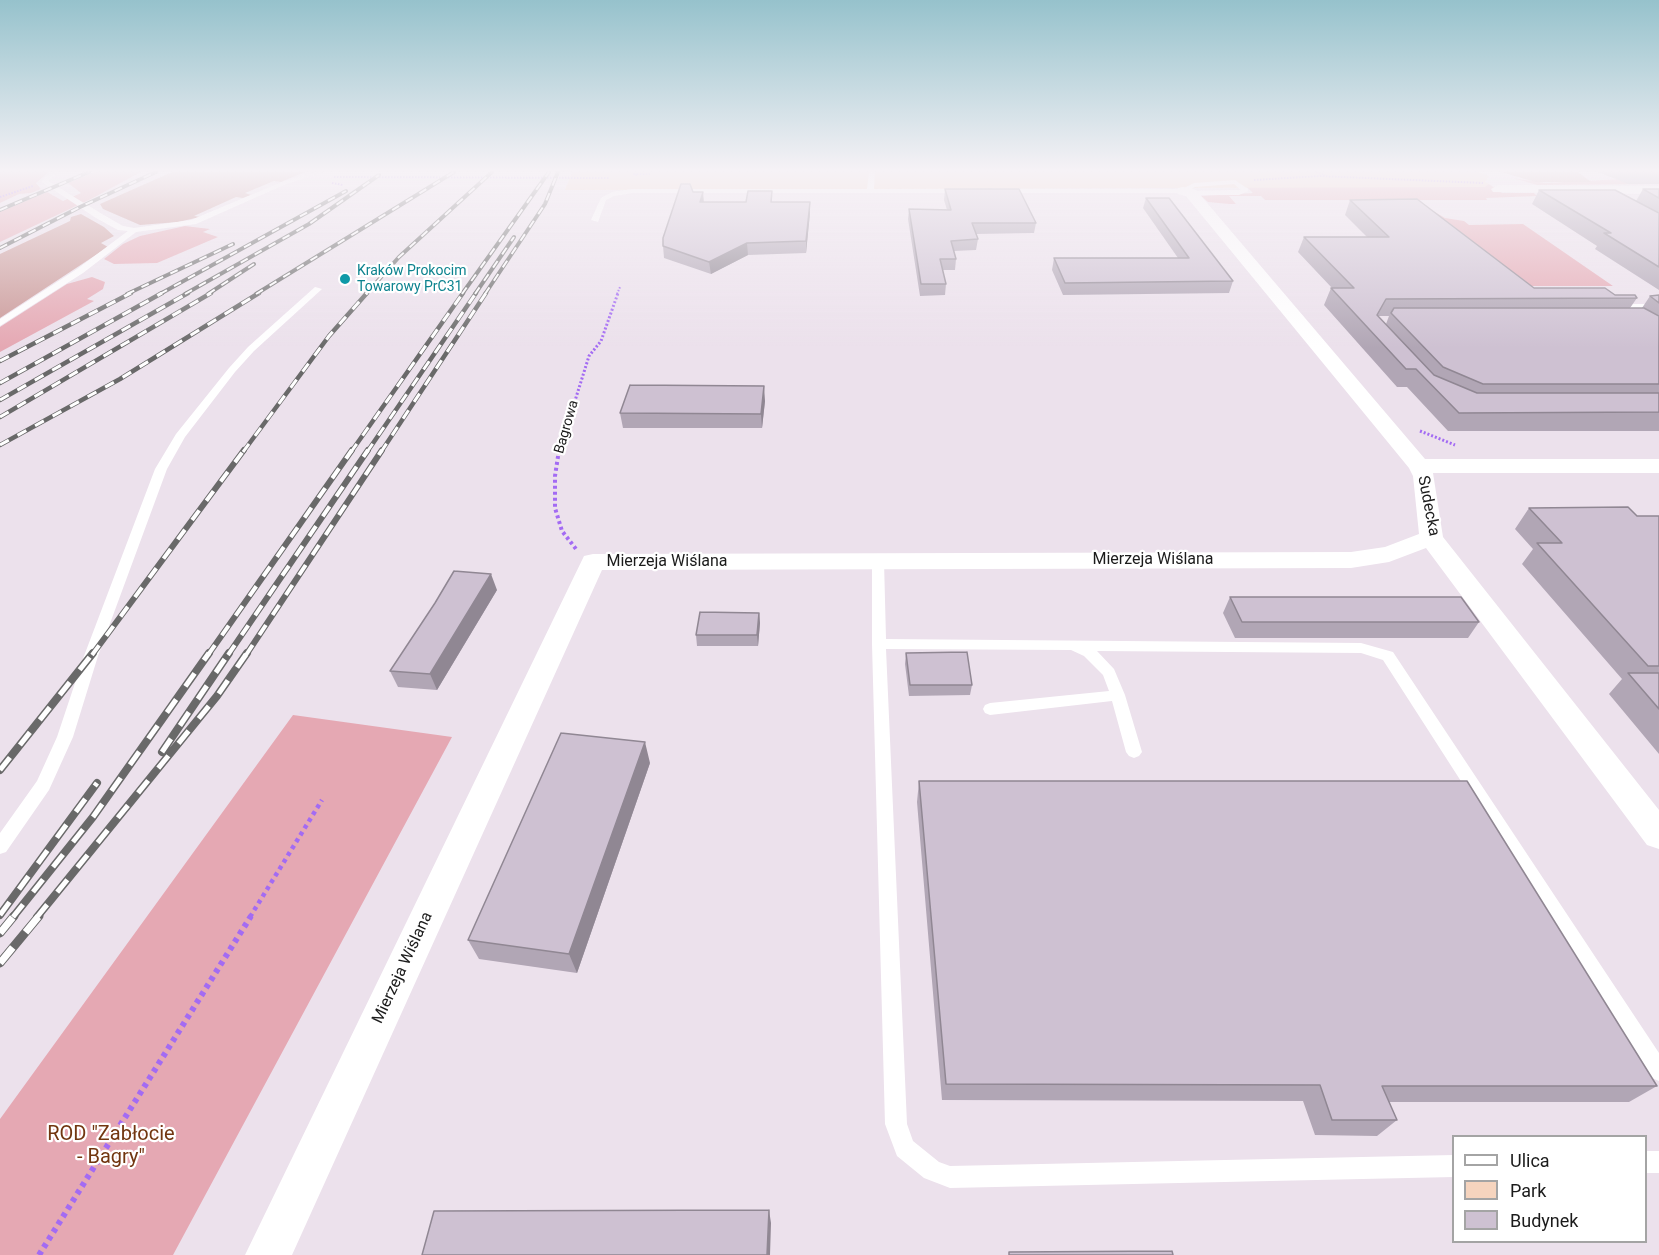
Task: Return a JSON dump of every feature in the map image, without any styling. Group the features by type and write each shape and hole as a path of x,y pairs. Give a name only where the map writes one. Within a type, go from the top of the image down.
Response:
{"street":[{"name":"Sudecka","path":"1220,231 1419,466 1424,476 1431,538 1659,835"},
{"path":"1419,466 1659,466"},
{"name":"Mierzeja Wiślana","path":"268,1255 593,562 1350,560 1389,554 1431,538"}],"lane":[{"path":"0,323 80,271 133,231"},
{"path":"0,847 43,785 64,737 111,602 161,470 180,436 251,349 318,289"},
{"path":"1625,320 1640,322 1629,307 1659,307"},
{"path":"878,561 896,1124 905,1148 918,1161 932,1170 950,1176 1452,1166"},
{"path":"879,644 1361,648 1388,656 1659,1071"},
{"path":"1068,645 1089,652 1109,673 1118,695 1134,752"},
{"path":"990,709 1118,695"}],"path":[{"name":"Bagrowa","path":"593,562 574,548 562,531 555,508 555,476 560,445 589,356 601,341 620,288"},
{"path":"39,1255 322,800"}],"green space":[{"path":"0,231 24,231 0,242"},
{"path":"164,231 206,231 203,232 218,237 157,263 114,264 104,259 123,244 140,236"},
{"path":"1434,231 1533,231 1613,286 1505,286"},
{"path":"92,277 105,282 103,289 87,299 94,301 0,352 0,327 67,284"},
{"name":"ROD \"Zabłocie - Bagry\"","path":"293,715 452,737 173,1255 0,1255 0,1119"}],"shaded area":[{"path":"50,231 108,231 114,236 101,243 108,247 0,318 0,254"}],"building":[{"path":"665,231 807,231 806,241 747,243 709,262 663,246"},
{"path":"912,231 975,231 978,239 951,241 956,259 940,259 946,284 921,284"},
{"path":"1169,231 1194,231 1233,281 1065,283 1054,258 1189,258"},
{"path":"1382,231 1458,231 1534,288 1605,288 1615,295 1635,295 1637,298 1386,299 1377,315 1434,375 1477,393 1659,393 1659,412 1459,413 1416,369 1406,369 1331,288 1354,288 1304,237 1389,237"},
{"path":"1607,231 1659,231 1659,267 1604,233 1611,233"},
{"path":"1659,295 1659,303 1650,296"},
{"path":"1394,308 1644,308 1659,316 1659,384 1483,384 1443,367 1391,313"},
{"path":"630,385 764,386 761,414 620,413"},
{"path":"1628,507 1637,516 1659,516 1659,666 1648,666 1537,543 1562,543 1529,508"},
{"path":"454,571 491,574 430,674 390,671 435,603"},
{"path":"1230,597 1461,597 1479,622 1242,622"},
{"path":"700,612 759,613 757,635 696,635"},
{"path":"967,652 972,685 910,685 906,653"},
{"path":"1628,673 1659,673 1659,709"},
{"path":"561,733 645,742 569,954 468,940"},
{"path":"919,781 1467,781 1657,1086 1382,1086 1397,1120 1332,1120 1320,1085 946,1084"},
{"path":"769,1210 767,1255 422,1255 434,1211"},
{"path":"1172,1251 1173,1255 1009,1255 1009,1252"}],"railway":[{"path":"0,248 34,231"},
{"path":"160,294 275,231"},
{"path":"185,294 297,231"},
{"path":"256,294 359,231"},
{"path":"366,294 399,257 428,231"},
{"path":"462,294 507,231"},
{"path":"485,294 527,231"},
{"path":"475,294 514,237"},
{"path":"127,294 233,244"},
{"path":"208,294 254,264"},
{"path":"0,361 131,293"},
{"path":"0,383 162,293"},
{"path":"0,400 188,293"},
{"path":"0,417 211,293"},
{"path":"0,445 120,379 259,293"},
{"path":"243,452 329,336 367,293"},
{"path":"351,452 463,293"},
{"path":"367,452 476,293"},
{"path":"381,452 486,293"},
{"path":"92,655 244,450"},
{"path":"208,655 352,450"},
{"path":"228,655 368,450"},
{"path":"246,655 382,450"},
{"path":"0,770 93,653"},
{"path":"13,917 93,817 209,653"},
{"path":"162,752 229,653"},
{"path":"37,917 217,696 247,653"},
{"path":"0,915 97,783"},
{"path":"0,933 14,916"},
{"path":"0,963 39,916"}],"place":[{"name":"Kraków Prokocim Towarowy PrC31","path":"345,279"}]}
